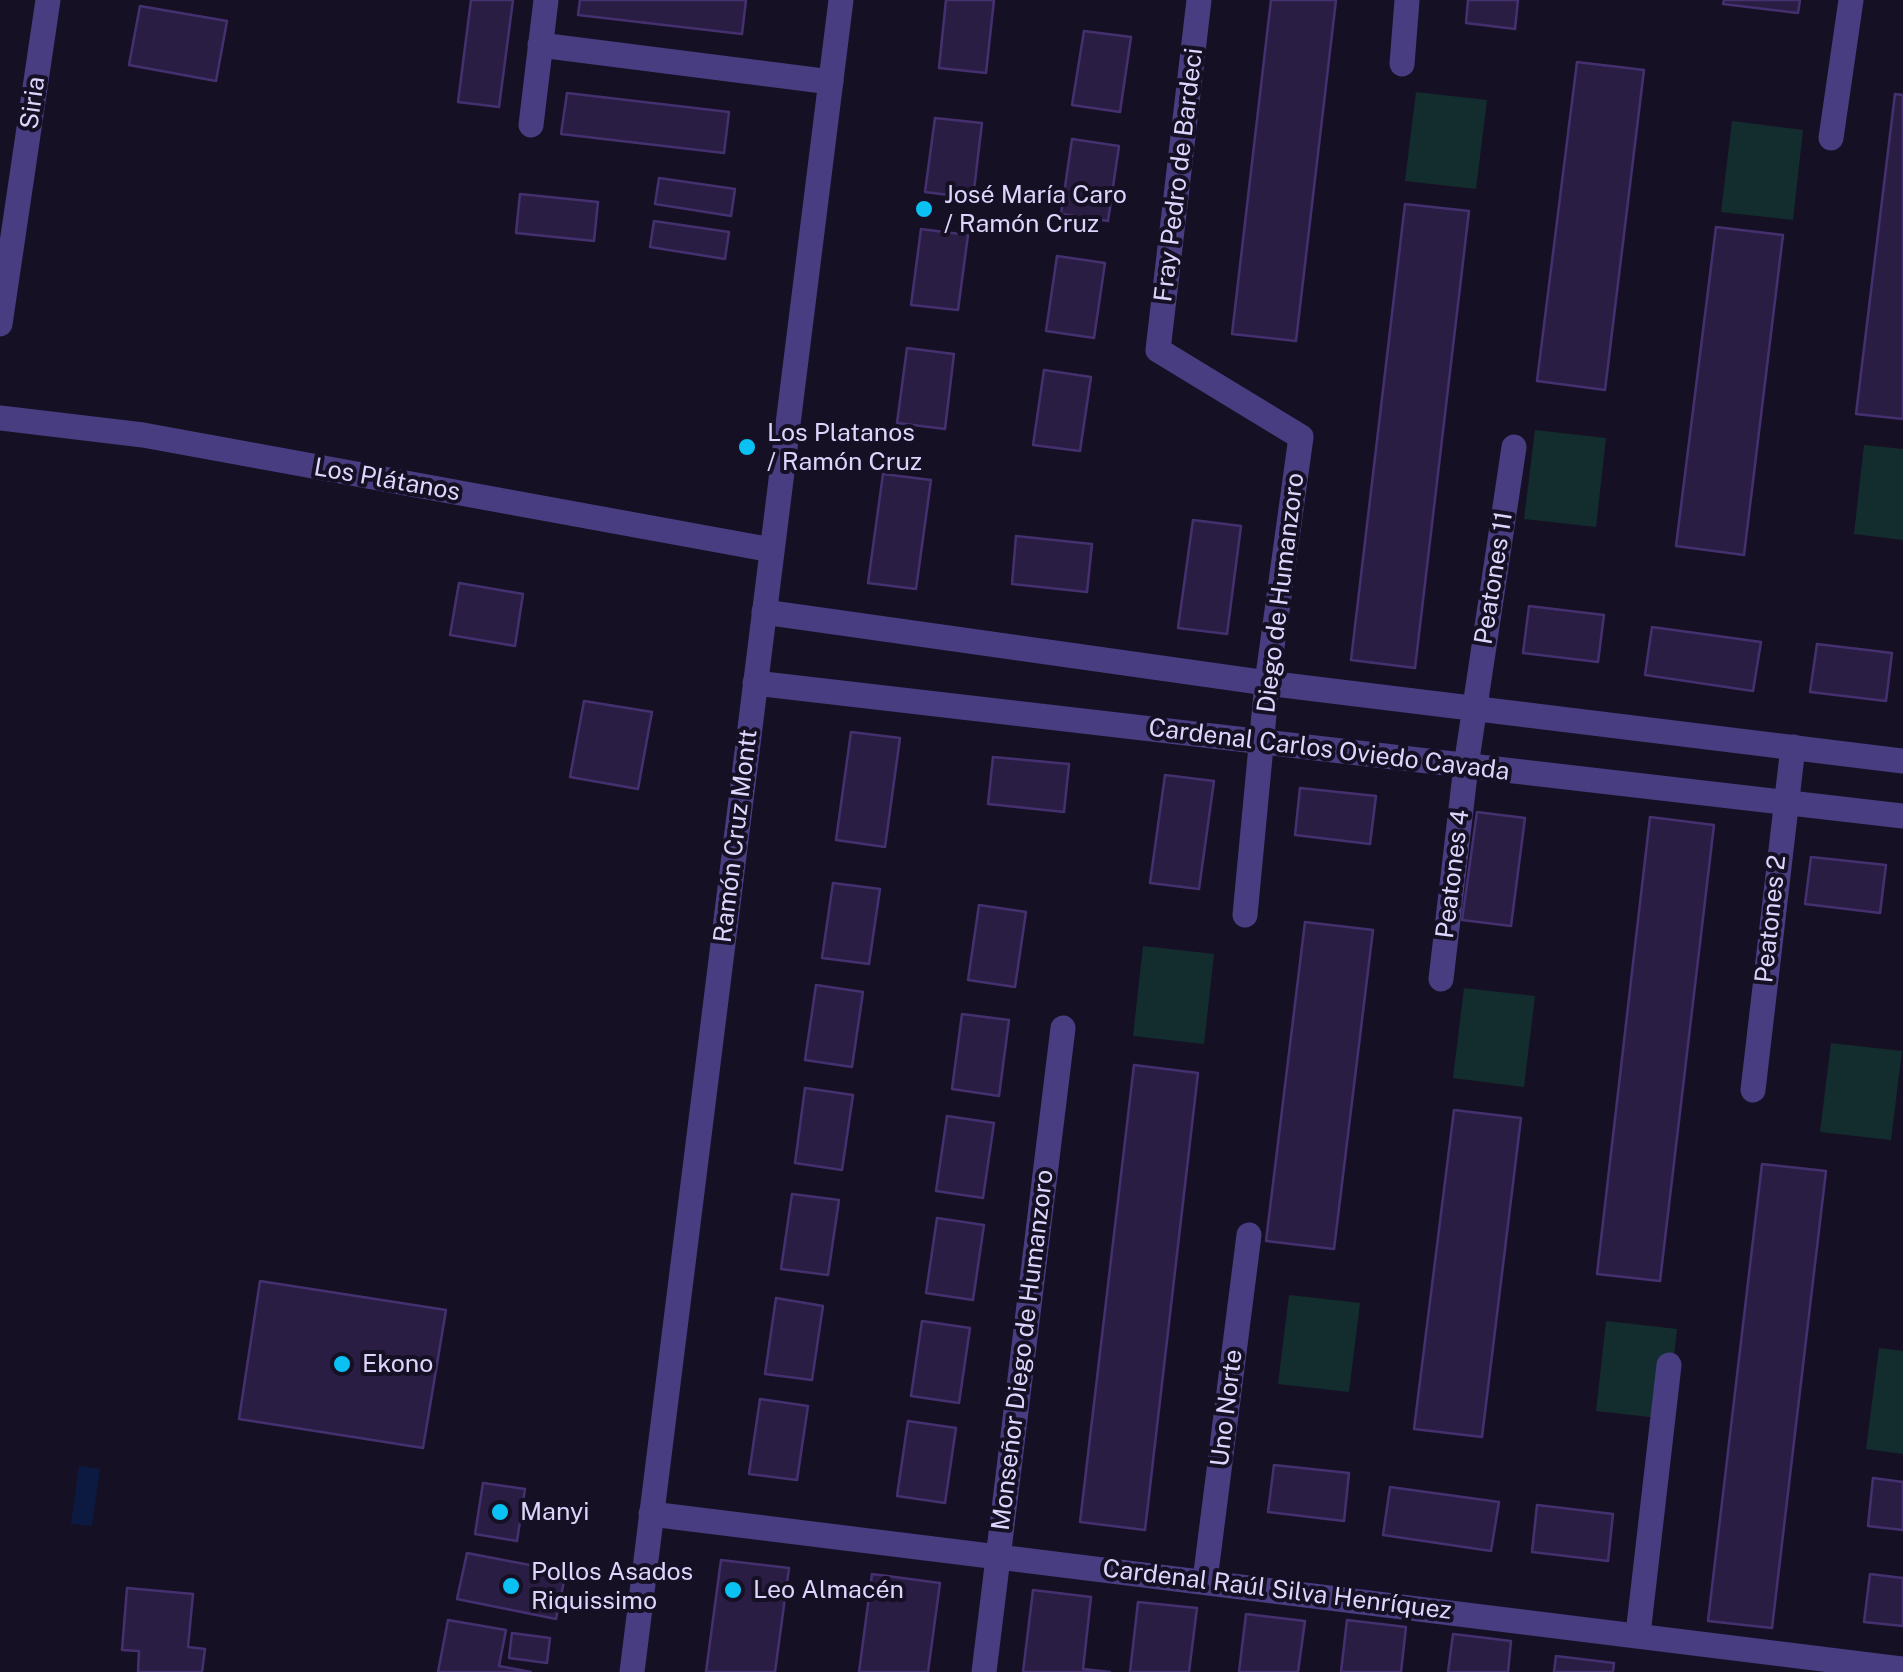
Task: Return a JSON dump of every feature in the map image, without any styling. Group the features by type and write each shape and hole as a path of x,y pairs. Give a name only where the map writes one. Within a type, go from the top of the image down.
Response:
{"street":[{"name":"Siria","path":"0,324 48,0"},
{"path":"531,126 546,0"},
{"name":"Ramón Cruz Montt","path":"632,1672 841,0"},
{"name":"Fray Pedro de Bardeci","path":"1158,350 1200,0"},
{"path":"1402,64 1407,0"},
{"path":"1830,138 1852,0"},
{"path":"540,45 830,82"},
{"name":"Diego de Humanzoro","path":"1158,350 1301,437 1268,683 1245,914"},
{"name":"Los Plátanos","path":"0,418 143,435 772,550"},
{"name":"Peatones 11","path":"1475,710 1514,447"},
{"path":"764,612 1268,683 1903,761"},
{"name":"Cardenal Carlos Oviedo Cavada","path":"755,683 1903,816"},
{"name":"Peatones 4","path":"1440,979 1475,710"},
{"name":"Peatones 2","path":"1753,1090 1792,747"},
{"name":"Monseñor Diego de Humanzoro","path":"984,1672 1063,1028"},
{"name":"Uno Norte","path":"1205,1580 1249,1235"},
{"path":"1638,1634 1670,1365"},
{"name":"Cardenal Raúl Silva Henríquez","path":"651,1514 1903,1669"}],"green space":[{"path":"1416,92 1487,100 1476,189 1405,181"},
{"path":"1732,121 1803,130 1793,220 1721,212"},
{"path":"1535,430 1606,438 1596,527 1524,519"},
{"path":"1864,445 1903,449 1903,540 1854,534"},
{"path":"1143,946 1214,954 1204,1044 1133,1036"},
{"path":"1464,988 1535,996 1524,1087 1453,1078"},
{"path":"1831,1043 1902,1051 1891,1140 1820,1132"},
{"path":"1289,1295 1360,1303 1349,1392 1278,1384"},
{"path":"1606,1321 1677,1329 1667,1419 1596,1411"},
{"path":"1879,1348 1903,1351 1903,1454 1866,1449"}],"water":[{"path":"79,1466 100,1469 92,1526 71,1524"}],"building":[{"path":"471,0 513,0 499,107 458,102"},
{"path":"580,0 746,0 742,34 578,15"},
{"path":"946,0 994,0 986,73 939,68"},
{"path":"1271,0 1336,0 1296,341 1232,334"},
{"path":"1468,0 1518,0 1515,29 1466,23"},
{"path":"1724,0 1800,0 1798,13 1723,4"},
{"path":"140,6 227,21 216,81 129,65"},
{"path":"1084,31 1131,37 1120,112 1072,105"},
{"path":"1577,62 1644,70 1605,390 1537,381"},
{"path":"567,93 729,112 724,153 561,134"},
{"path":"1895,94 1903,95 1903,419 1856,414"},
{"path":"935,118 982,123 973,198 925,192"},
{"path":"1072,139 1119,146 1108,221 1061,214"},
{"path":"659,178 735,189 731,216 655,204"},
{"path":"520,194 598,202 594,241 516,233"},
{"path":"1405,204 1469,211 1415,668 1351,660"},
{"path":"654,221 729,232 725,259 650,247"},
{"path":"1716,227 1783,235 1744,555 1676,546"},
{"path":"921,229 968,235 958,310 911,305"},
{"path":"1057,256 1105,263 1094,338 1046,331"},
{"path":"907,348 954,354 945,429 897,423"},
{"path":"1044,370 1091,377 1080,451 1033,445"},
{"path":"883,474 931,480 916,589 868,583"},
{"path":"1193,520 1241,526 1227,634 1178,628"},
{"path":"1016,536 1092,544 1087,592 1012,584"},
{"path":"459,583 523,594 515,646 450,635"},
{"path":"1529,606 1604,615 1598,662 1523,653"},
{"path":"1652,627 1761,642 1753,691 1645,675"},
{"path":"1817,644 1892,653 1886,701 1810,692"},
{"path":"584,701 652,712 638,789 570,777"},
{"path":"851,732 900,738 885,847 836,840"},
{"path":"993,757 1069,764 1064,812 988,804"},
{"path":"1165,775 1214,781 1199,889 1150,883"},
{"path":"1300,788 1376,796 1370,844 1295,835"},
{"path":"1477,812 1525,818 1511,926 1462,920"},
{"path":"1650,817 1714,825 1660,1281 1597,1274"},
{"path":"1811,857 1886,865 1880,913 1805,904"},
{"path":"833,883 880,889 869,964 822,958"},
{"path":"979,905 1026,912 1015,987 968,980"},
{"path":"1305,922 1373,930 1334,1249 1266,1241"},
{"path":"816,985 863,992 852,1067 805,1060"},
{"path":"962,1014 1009,1020 999,1096 952,1089"},
{"path":"1134,1065 1198,1073 1145,1530 1080,1522"},
{"path":"805,1088 853,1095 842,1170 795,1163"},
{"path":"1454,1110 1521,1118 1482,1437 1414,1429"},
{"path":"947,1116 994,1123 983,1198 936,1191"},
{"path":"1762,1164 1826,1171 1772,1628 1708,1621"},
{"path":"792,1194 839,1200 828,1275 781,1269"},
{"path":"937,1218 984,1225 973,1300 926,1293"},
{"name":"Ekono","path":"260,1281 446,1310 423,1448 239,1419"},
{"path":"776,1298 823,1306 812,1380 765,1374"},
{"path":"922,1321 970,1328 959,1403 911,1396"},
{"path":"760,1399 808,1406 797,1480 749,1474"},
{"path":"908,1421 956,1428 945,1503 897,1496"},
{"path":"1274,1465 1349,1473 1344,1521 1268,1512"},
{"path":"1873,1478 1903,1482 1903,1530 1868,1526"},
{"name":"Manyi","path":"483,1483 525,1489 517,1541 475,1534"},
{"path":"1390,1487 1499,1502 1491,1551 1383,1535"},
{"path":"1537,1505 1613,1514 1608,1561 1532,1552"},
{"name":"Pollos Asados Riquissimo","path":"467,1553 566,1572 556,1619 457,1599"},
{"path":"721,1560 789,1568 775,1672 706,1672"},
{"path":"872,1574 940,1583 928,1672 859,1672"},
{"path":"1870,1574 1903,1578 1903,1626 1864,1622"},
{"path":"127,1588 193,1594 188,1647 205,1649 202,1672 138,1672 139,1651 122,1650"},
{"path":"1033,1590 1091,1597 1083,1669 1110,1672 1023,1672"},
{"path":"1138,1602 1197,1608 1189,1672 1130,1672"},
{"path":"1246,1614 1305,1621 1298,1672 1239,1672"},
{"path":"448,1620 506,1630 499,1666 531,1672 438,1672"},
{"path":"1347,1620 1406,1627 1401,1672 1341,1672"},
{"path":"512,1633 550,1638 547,1663 509,1658"},
{"path":"1453,1634 1511,1641 1508,1672 1448,1672"},
{"path":"1556,1656 1614,1663 1613,1672 1554,1672"}],"place":[{"name":"José María Caro / Ramón Cruz","path":"924,209"},
{"name":"Los Platanos / Ramón Cruz","path":"747,447"},
{"name":"Ekono","path":"342,1364"},
{"name":"Manyi","path":"500,1512"},
{"name":"Pollos Asados Riquissimo","path":"511,1586"},
{"name":"Leo Almacén","path":"733,1590"}]}
